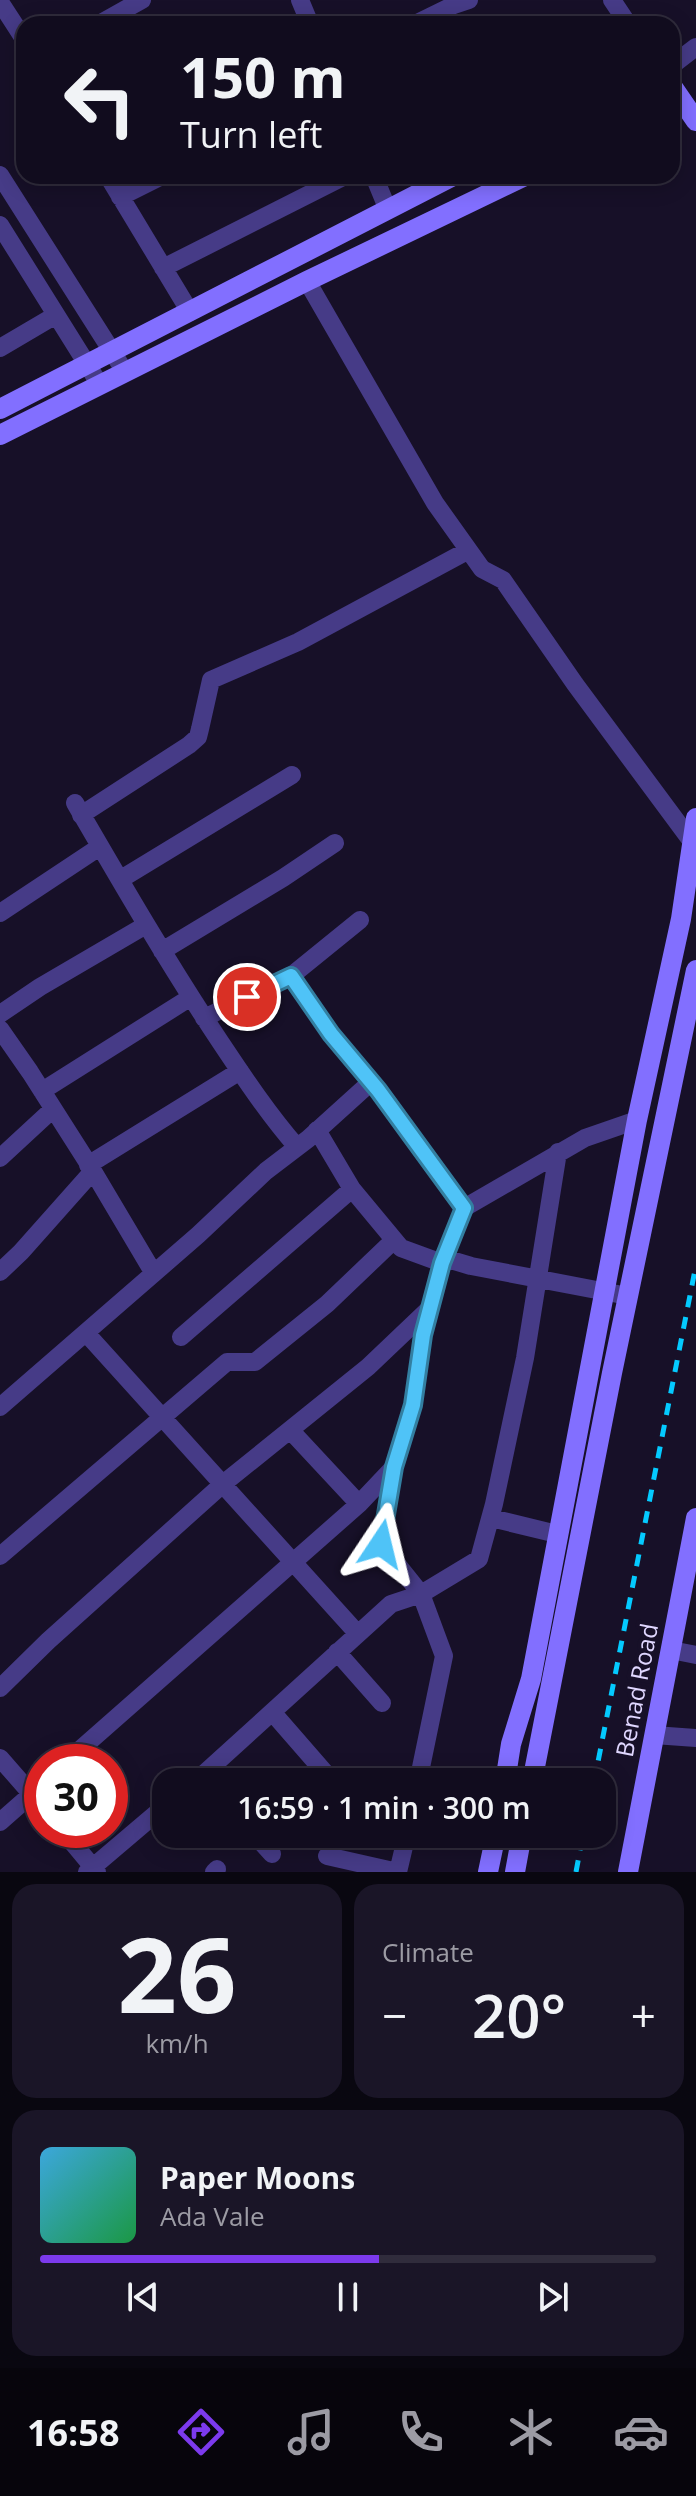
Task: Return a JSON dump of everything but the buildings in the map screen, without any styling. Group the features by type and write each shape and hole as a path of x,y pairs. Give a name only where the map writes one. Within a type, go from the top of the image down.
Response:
{"street":[{"path":"113,16 142,0"},
{"path":"431,16 469,0"},
{"path":"0,2 16,27"},
{"path":"680,59 696,47"},
{"path":"680,103 696,121"},
{"path":"0,175 125,372"},
{"path":"113,184 190,312"},
{"path":"120,197 146,184"},
{"path":"163,268 329,184"},
{"path":"377,184 388,210"},
{"path":"0,409 438,184"},
{"path":"0,435 508,184"},
{"path":"0,225 6,249 56,315 100,385"},
{"path":"307,281 435,503 467,551 485,572 503,580 550,650 692,842"},
{"path":"0,348 56,315"},
{"path":"297,1147 204,1018 121,879 98,848 78,809 198,737 211,680 298,642 467,551"},
{"path":"121,879 292,775"},
{"path":"507,1768 511,1744 531,1679 637,1120 681,919 696,818"},
{"path":"162,951 335,843"},
{"path":"0,913 98,848"},
{"path":"204,1018 291,976 360,920"},
{"path":"0,1014 146,925"},
{"path":"535,1768 696,970"},
{"path":"291,976 331,1034 371,1082 464,1208"},
{"path":"42,1091 191,997"},
{"path":"0,1029 91,1168 153,1272"},
{"path":"0,1272 21,1252 91,1168 240,1071"},
{"path":"0,1407 371,1082"},
{"path":"0,1158 53,1109"},
{"path":"421,1768 444,1656 421,1594 381,1544 394,1467 413,1405 423,1335 443,1261 464,1208 585,1138 637,1120"},
{"path":"317,1130 352,1189 401,1248 443,1261 628,1296"},
{"path":"215,1768 391,1604 421,1594 479,1559 491,1518 525,1358 558,1152"},
{"path":"181,1337 352,1189"},
{"path":"0,1556 227,1362 255,1362 327,1304 394,1240"},
{"path":"0,1688 224,1483 368,1367 430,1308"},
{"path":"86,1333 358,1634"},
{"path":"291,1431 359,1504"},
{"path":"86,1744 359,1504 394,1467"},
{"path":"491,1518 557,1534"},
{"name":"Benad Road","path":"628,1872 696,1518"},
{"path":"671,1650 696,1655"},
{"path":"337,1652 382,1703"},
{"path":"273,1713 321,1768"},
{"path":"654,1735 696,1738"},
{"path":"0,1758 24,1781"},
{"path":"0,1822 24,1805"},
{"path":"76,1848 93,1871 152,1818"},
{"path":"267,1848 272,1854"},
{"path":"327,1856 398,1872 404,1848"},
{"path":"488,1872 493,1848"},
{"path":"515,1872 519,1848"}],"railway":[{"path":"597,1768 696,1265"},
{"path":"576,1872 580,1848"}],"route":[{"path":"247,997 291,976 331,1034 378,1090 464,1208 442,1263 423,1335 413,1405 394,1467 381,1544"}]}
